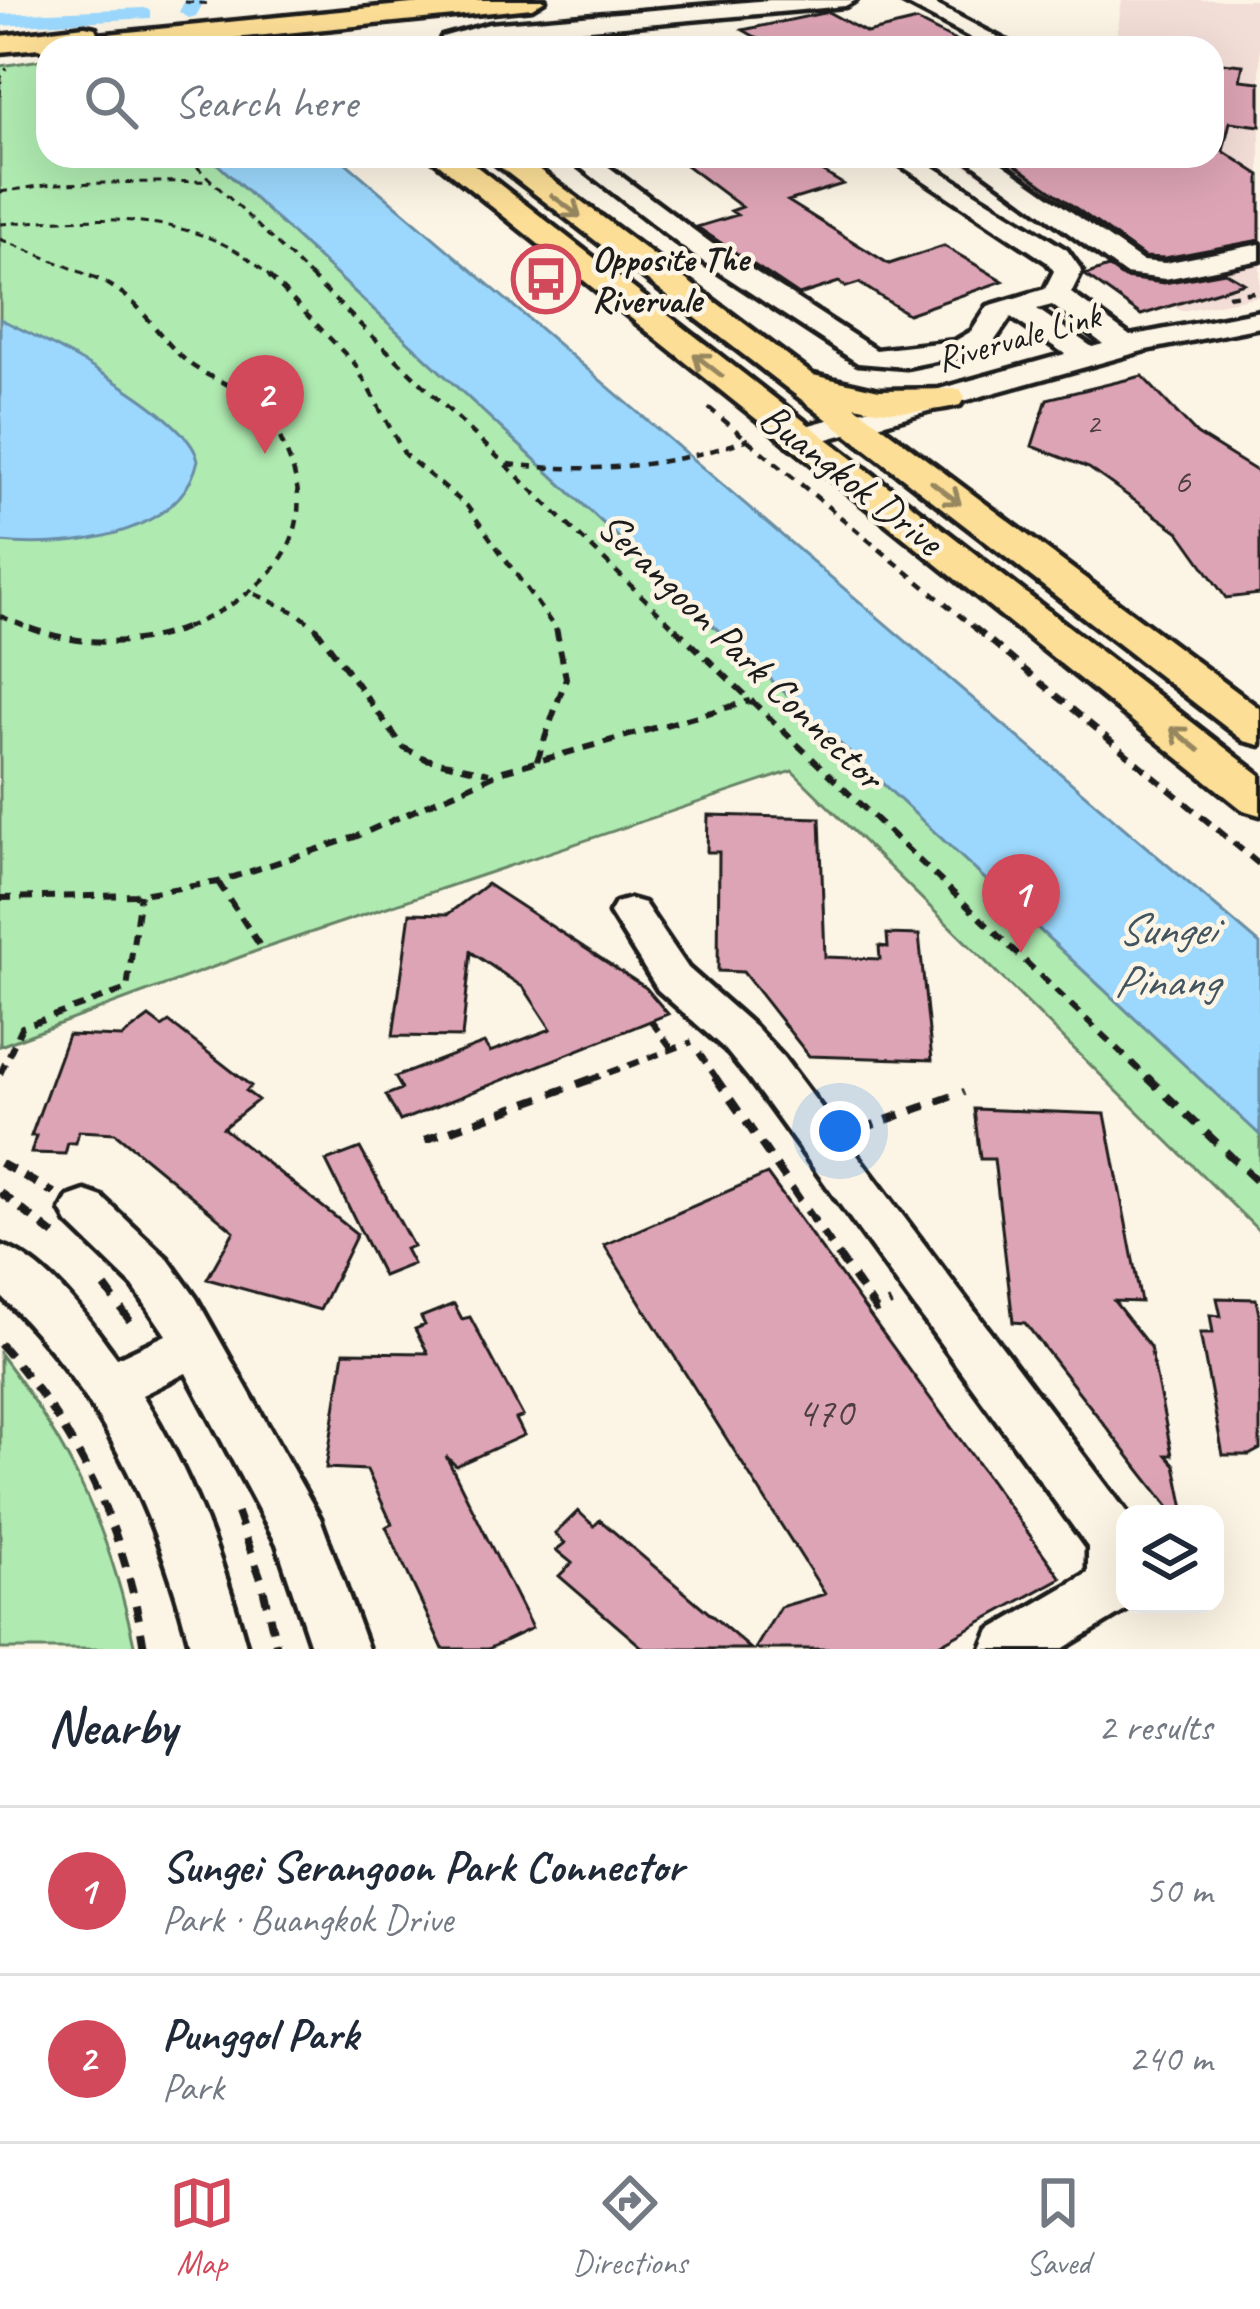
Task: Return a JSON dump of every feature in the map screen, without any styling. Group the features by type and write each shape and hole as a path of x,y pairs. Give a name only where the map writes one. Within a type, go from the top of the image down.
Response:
{"main road":[{"path":"101,36 201,16 234,0"},
{"path":"376,0 410,2"},
{"path":"170,36 274,23 320,11 428,0"},
{"path":"320,11 532,0"},
{"path":"396,36 492,3"},
{"path":"320,11 357,36"},
{"path":"150,27 274,23"},
{"path":"4,54 36,48"},
{"path":"4,54 36,50"},
{"name":"Buangkok Drive","path":"459,168 779,436 1260,799"},
{"name":"Buangkok Drive","path":"517,168 1260,730"},
{"path":"789,374 867,399 947,397"}],"street":[{"path":"466,36 845,0"},
{"path":"910,0 984,36"},
{"path":"594,168 702,249 868,357 894,360 975,343 998,312 1056,295 1068,271 1057,256 917,168"},
{"path":"992,168 1135,268 1165,271 1260,252"},
{"path":"1056,295 1126,346"},
{"path":"1014,306 1088,357"},
{"name":"Rivervale Link","path":"779,436 852,423 1126,346 1260,320"},
{"path":"630,913 673,979 740,1038 1109,1532 1118,1555 1114,1588 1010,1649"},
{"path":"85,1210 166,1291 301,1536 340,1649"},
{"path":"0,1265 47,1304 112,1385 167,1489 205,1587 219,1649"},
{"path":"112,1385 195,1345"}],"path":[{"path":"185,2 197,3"},
{"path":"0,98 4,54"},
{"name":"Serangoon Park Connector","path":"198,168 750,701 1260,1184"},
{"path":"0,192 47,183 162,186 212,181"},
{"path":"0,224 98,216 194,231 230,244 272,278 356,364 405,455 467,506 557,630 566,678 537,761"},
{"path":"0,239 33,259 124,292 166,332 182,358 250,398 269,415 291,465 301,511 286,557 255,594 176,631 114,642 52,637 0,616"},
{"path":"693,394 1260,865"},
{"path":"504,463 627,465 779,436"},
{"path":"255,594 297,613 321,632 404,748 426,759 493,774"},
{"path":"0,898 140,894 218,882 376,829 493,774 750,701"},
{"path":"218,882 262,950"},
{"path":"0,1074 22,1027 128,989 140,894"},
{"path":"651,1021 672,1049"},
{"path":"424,1140 692,1042 876,1310 926,1286"},
{"path":"772,1160 964,1092"},
{"path":"0,1162 85,1210"},
{"path":"0,1344 73,1442 117,1530 144,1649"}],"shaded area":[{"path":"1122,0 1260,0 1260,296 1181,311 969,168 1224,168 1224,36 1117,36"}],"green space":[{"path":"36,61 36,168 222,168 1260,1135 1260,1232 792,771 262,949 0,1046 0,66"},
{"path":"0,1354 48,1424 86,1493 114,1567 135,1649 0,1649"}],"water":[{"name":"Sungei Pinang","path":"222,168 352,168 1260,944 1260,1135"},
{"path":"0,319 112,379 188,441 198,460 187,486 169,507 145,522 86,540 0,542"}],"building":[{"path":"828,12 867,33 917,21 946,36 754,36 743,30"},
{"path":"1224,63 1243,65 1240,80 1260,82 1260,126 1230,122 1224,147"},
{"path":"1224,152 1260,175 1260,240 1165,258 1144,257 1020,168 1224,168"},
{"path":"690,168 816,168 843,184 788,201 889,264 944,246 1003,281 908,314 859,283 846,287 839,282 799,295 697,227 737,215 731,211 742,207"},
{"path":"1108,267 1124,278 1164,283 1225,272 1244,283 1141,315 1085,275"},
{"path":"1142,376 1197,434 1260,473 1260,594 1226,598 1179,532 1089,468 1032,446 1047,399"},
{"path":"708,815 820,818 825,957 880,959 879,946 888,947 887,934 919,935 932,1060 809,1056 743,972 718,971 719,852 707,852"},
{"path":"487,884 646,988 668,1014 400,1121 386,1095 402,1089 395,1077 484,1043 490,1052 551,1029 524,988 471,952 462,1037 393,1036 410,913 448,914"},
{"path":"149,1017 162,1027 169,1022 251,1086 246,1091 258,1100 223,1128 357,1234 320,1310 207,1279 234,1231 115,1133 79,1131 76,1143 68,1143 65,1154 31,1153 36,1136 31,1136 68,1035 122,1037"},
{"path":"974,1109 1105,1114 1141,1302 1114,1301 1150,1347 1172,1455 1166,1455 1175,1465 1183,1505 1167,1505 1025,1323 1013,1322 994,1159 980,1159"},
{"path":"360,1148 413,1246 405,1249 413,1264 383,1276 326,1161"},
{"path":"767,1174 1061,1578 931,1649 755,1649 780,1607 825,1594 604,1245"},
{"path":"1217,1298 1256,1299 1260,1449 1249,1455 1223,1455 1200,1333 1213,1333 1210,1315 1221,1316"},
{"path":"454,1304 462,1319 470,1317 523,1416 516,1419 524,1435 456,1466 446,1456 532,1628 488,1649 443,1649 386,1527 392,1524 367,1470 326,1468 344,1352 428,1353 415,1329 425,1325 421,1317"},
{"path":"578,1511 594,1526 600,1520 751,1649 644,1649 559,1576 572,1563 556,1550 565,1543 555,1534"}],"waterway":[{"path":"189,12 195,0"},
{"path":"0,20 144,14"}],"place":[{"name":"Opposite The Rivervale","path":"546,279"},
{"name":"Punggol Park","path":"265,454"},
{"name":"Sungei Serangoon Park Connector","path":"1021,953"}]}
